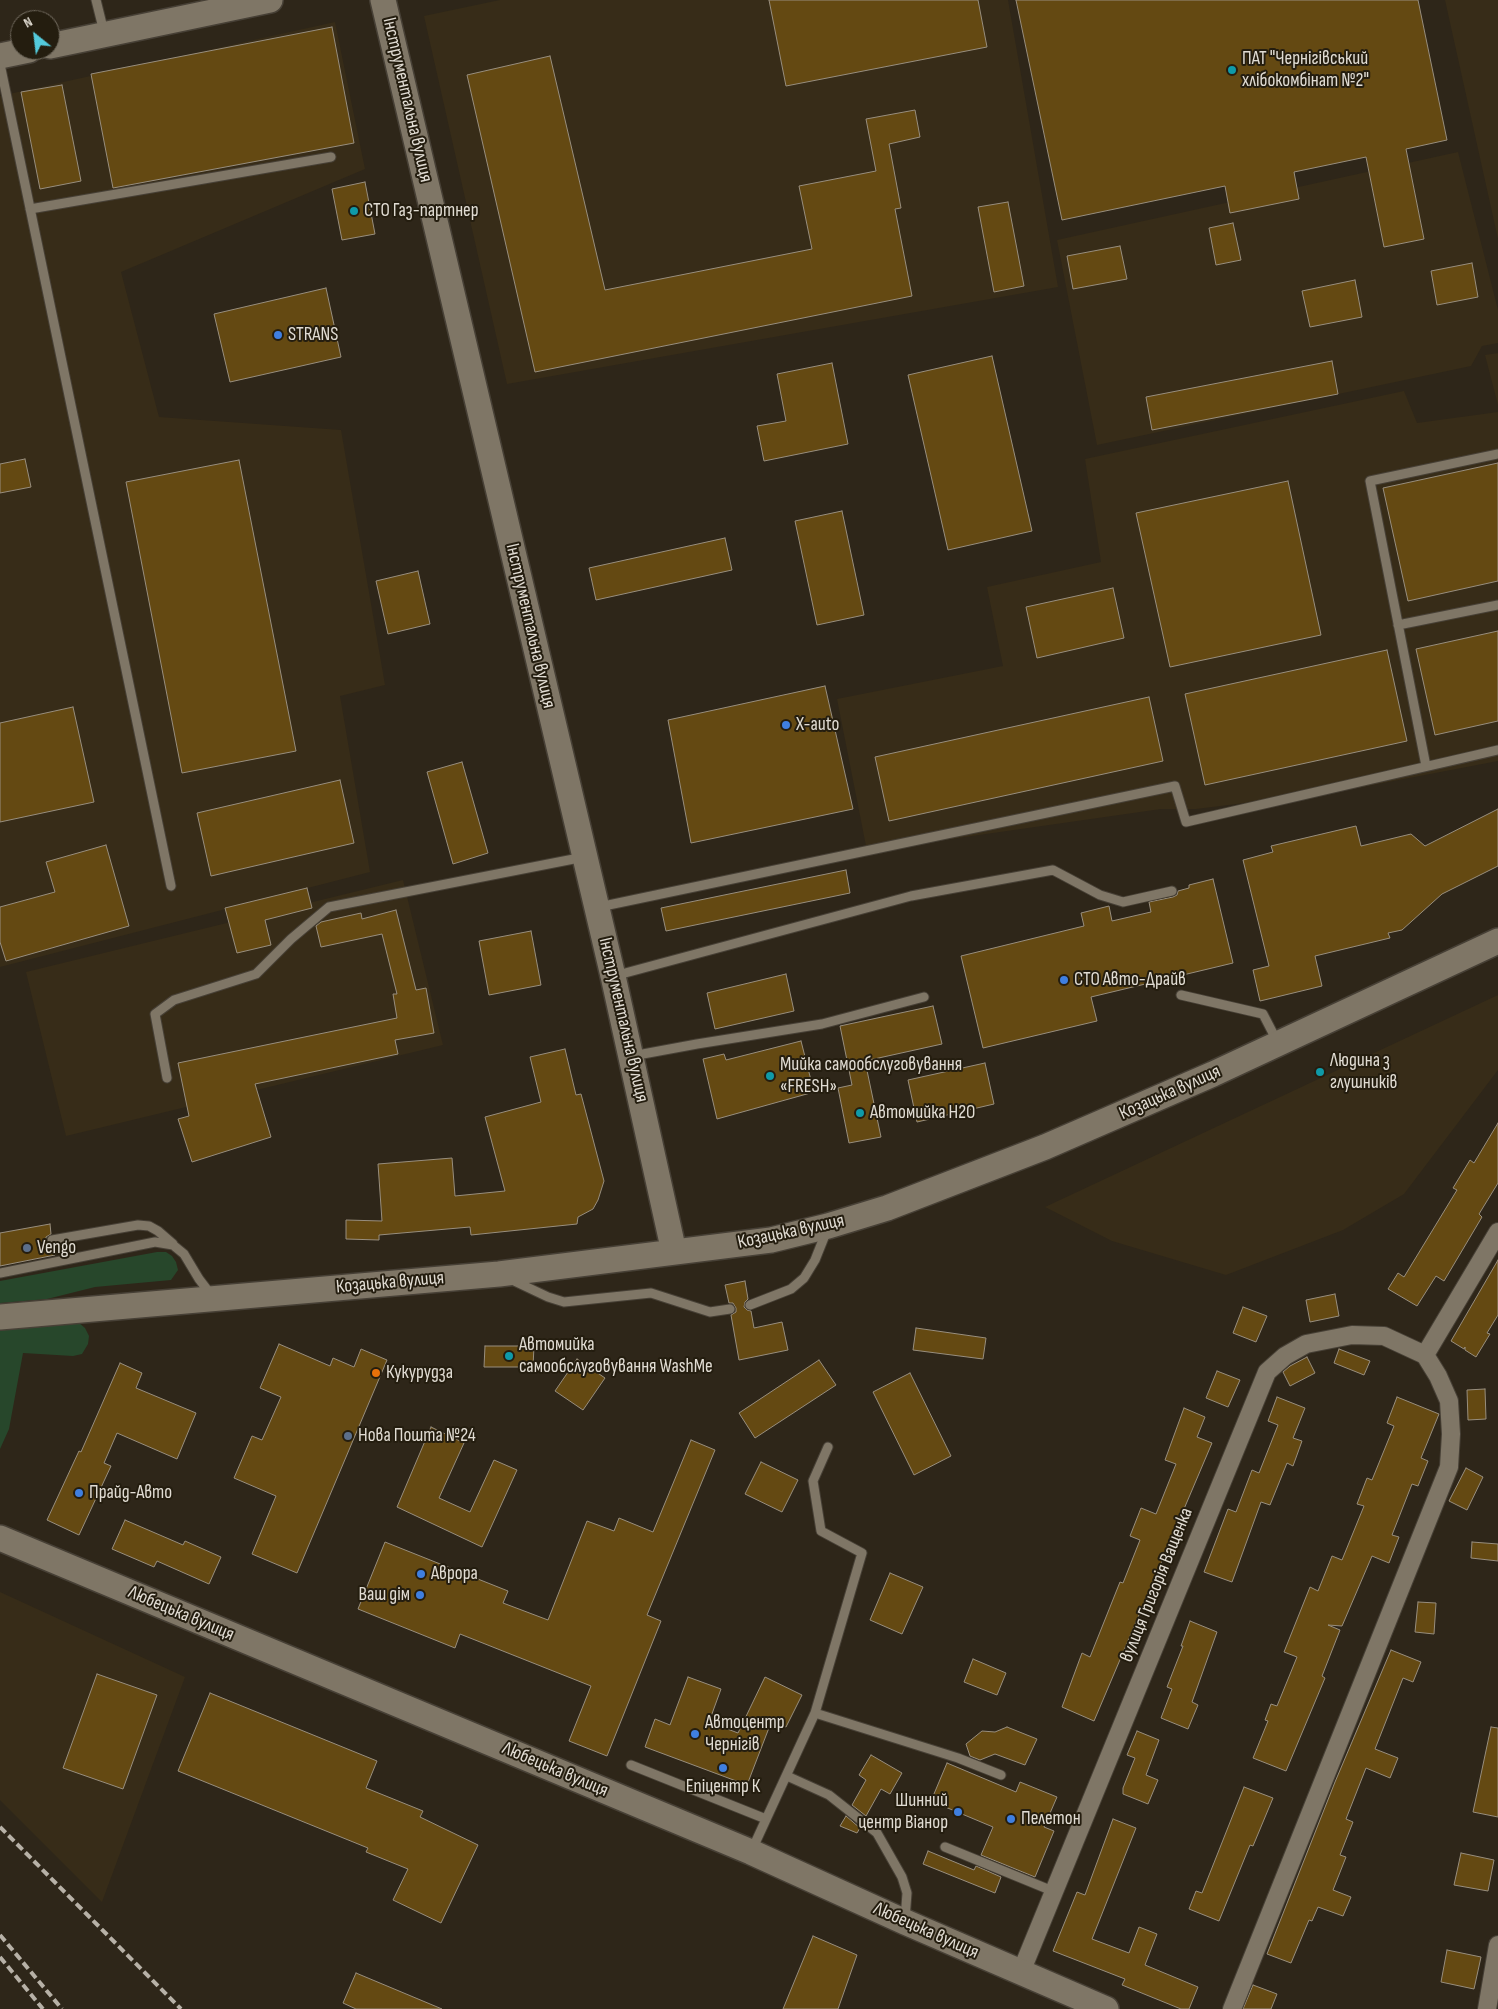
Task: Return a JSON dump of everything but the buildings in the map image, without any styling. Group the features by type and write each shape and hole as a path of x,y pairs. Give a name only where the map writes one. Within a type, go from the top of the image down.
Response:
{"main road":[{"path":"60,44 270,0"},
{"name":"Інструментальна вулиця","path":"383,0 632,1056 674,1252"},
{"name":"Козацька вулиця","path":"0,1317 499,1274 771,1240 828,1226 886,1208 1045,1147 1279,1044 1498,941"},
{"name":"Любецька вулиця","path":"0,1538 751,1852 905,1922 1106,2009"}],"street":[{"path":"1232,2009 1449,1467 1451,1434 1448,1400 1438,1376 1424,1355 1498,1232"},
{"name":"вулиця Григорія Ващенка","path":"1021,1972 1267,1372 1285,1356 1306,1344 1352,1335 1384,1336 1424,1355"},
{"path":"1487,2009 1498,1945"}],"lane":[{"path":"96,0 105,35"},
{"path":"0,64 170,886"},
{"path":"30,209 331,157"},
{"path":"1426,766 1370,482 1498,454"},
{"path":"1398,625 1498,605"},
{"path":"597,908 1176,786 1186,822 1498,750"},
{"path":"167,1078 155,1014 174,1000 256,974 291,939 329,907 585,857"},
{"path":"613,976 911,896 1053,870 1100,895 1122,902 1172,891"},
{"path":"1181,995 1263,1014 1279,1044"},
{"path":"632,1056 822,1024 924,997"},
{"path":"52,1240 138,1225 149,1226 158,1231 184,1254 198,1279 213,1298"},
{"path":"750,1306 791,1289 804,1278 815,1260 828,1226"},
{"path":"0,1273 154,1242 174,1245"},
{"path":"499,1274 548,1297 564,1302 650,1293 710,1312 730,1309"},
{"path":"751,1852 815,1713 862,1553 821,1531 813,1481 828,1447"},
{"path":"815,1713 958,1758 1001,1775"},
{"path":"631,1765 766,1819"},
{"path":"787,1776 829,1795 878,1833 902,1877 907,1893 905,1922"},
{"path":"945,1847 1055,1892"}],"shaded area":[{"path":"500,0 1008,0 1058,287 507,384 424,16"},
{"path":"1445,0 1498,0 1498,239"},
{"path":"335,22 365,169 121,272 159,417 341,430 385,685 340,696 370,872 0,967 0,96"},
{"path":"1458,152 1498,310 1498,343 1482,346 1471,366 1097,445 1057,240"},
{"path":"1498,353 1498,405 1485,355"},
{"path":"1404,391 1417,423 1498,412 1498,761 1341,791 1196,809 1161,809 867,851 837,699 1003,666 987,587 1101,562 1085,459"},
{"path":"403,880 443,1045 66,1136 26,972"},
{"path":"1498,995 1498,1070 1404,1194 1343,1230 1226,1275 1112,1241 1045,1207"},
{"path":"0,1592 185,1677 102,1902 0,1800"}],"green space":[{"path":"157,1252 166,1252 176,1262 178,1270 171,1280 95,1287 47,1299 0,1303 0,1281"},
{"path":"78,1322 85,1328 89,1336 88,1344 82,1354 73,1356 23,1353 9,1429 0,1449 0,1330"}],"railway":[{"path":"0,1827 181,2009"},
{"path":"0,1935 62,2009"},
{"path":"0,1957 43,2009"}],"place":[{"name":"ПАТ \"Чернігівський хлібокомбінат №2\"","path":"1232,70"},
{"name":"СТО Газ-партнер","path":"354,211"},
{"name":"STRANS","path":"278,335"},
{"name":"X-auto","path":"786,725"},
{"name":"СТО Авто-Драйв","path":"1064,980"},
{"name":"Людина з глушників","path":"1320,1072"},
{"name":"Мийка самообслуговування «FRESH»","path":"770,1076"},
{"name":"Автомийка H2O","path":"860,1113"},
{"name":"Vengo","path":"27,1248"},
{"name":"Автомийка самообслуговування WashMe","path":"509,1356"},
{"name":"Кукурудза","path":"376,1373"},
{"name":"Нова Пошта №24","path":"348,1436"},
{"name":"Прайд-Авто","path":"79,1493"},
{"name":"Аврора","path":"421,1574"},
{"name":"Ваш дім","path":"420,1595"},
{"name":"Автоцентр Чернігів","path":"695,1734"},
{"name":"Епіцентр К","path":"723,1768"},
{"name":"Шинний центр Віанор","path":"958,1812"},
{"name":"Пелетон","path":"1011,1819"}]}
